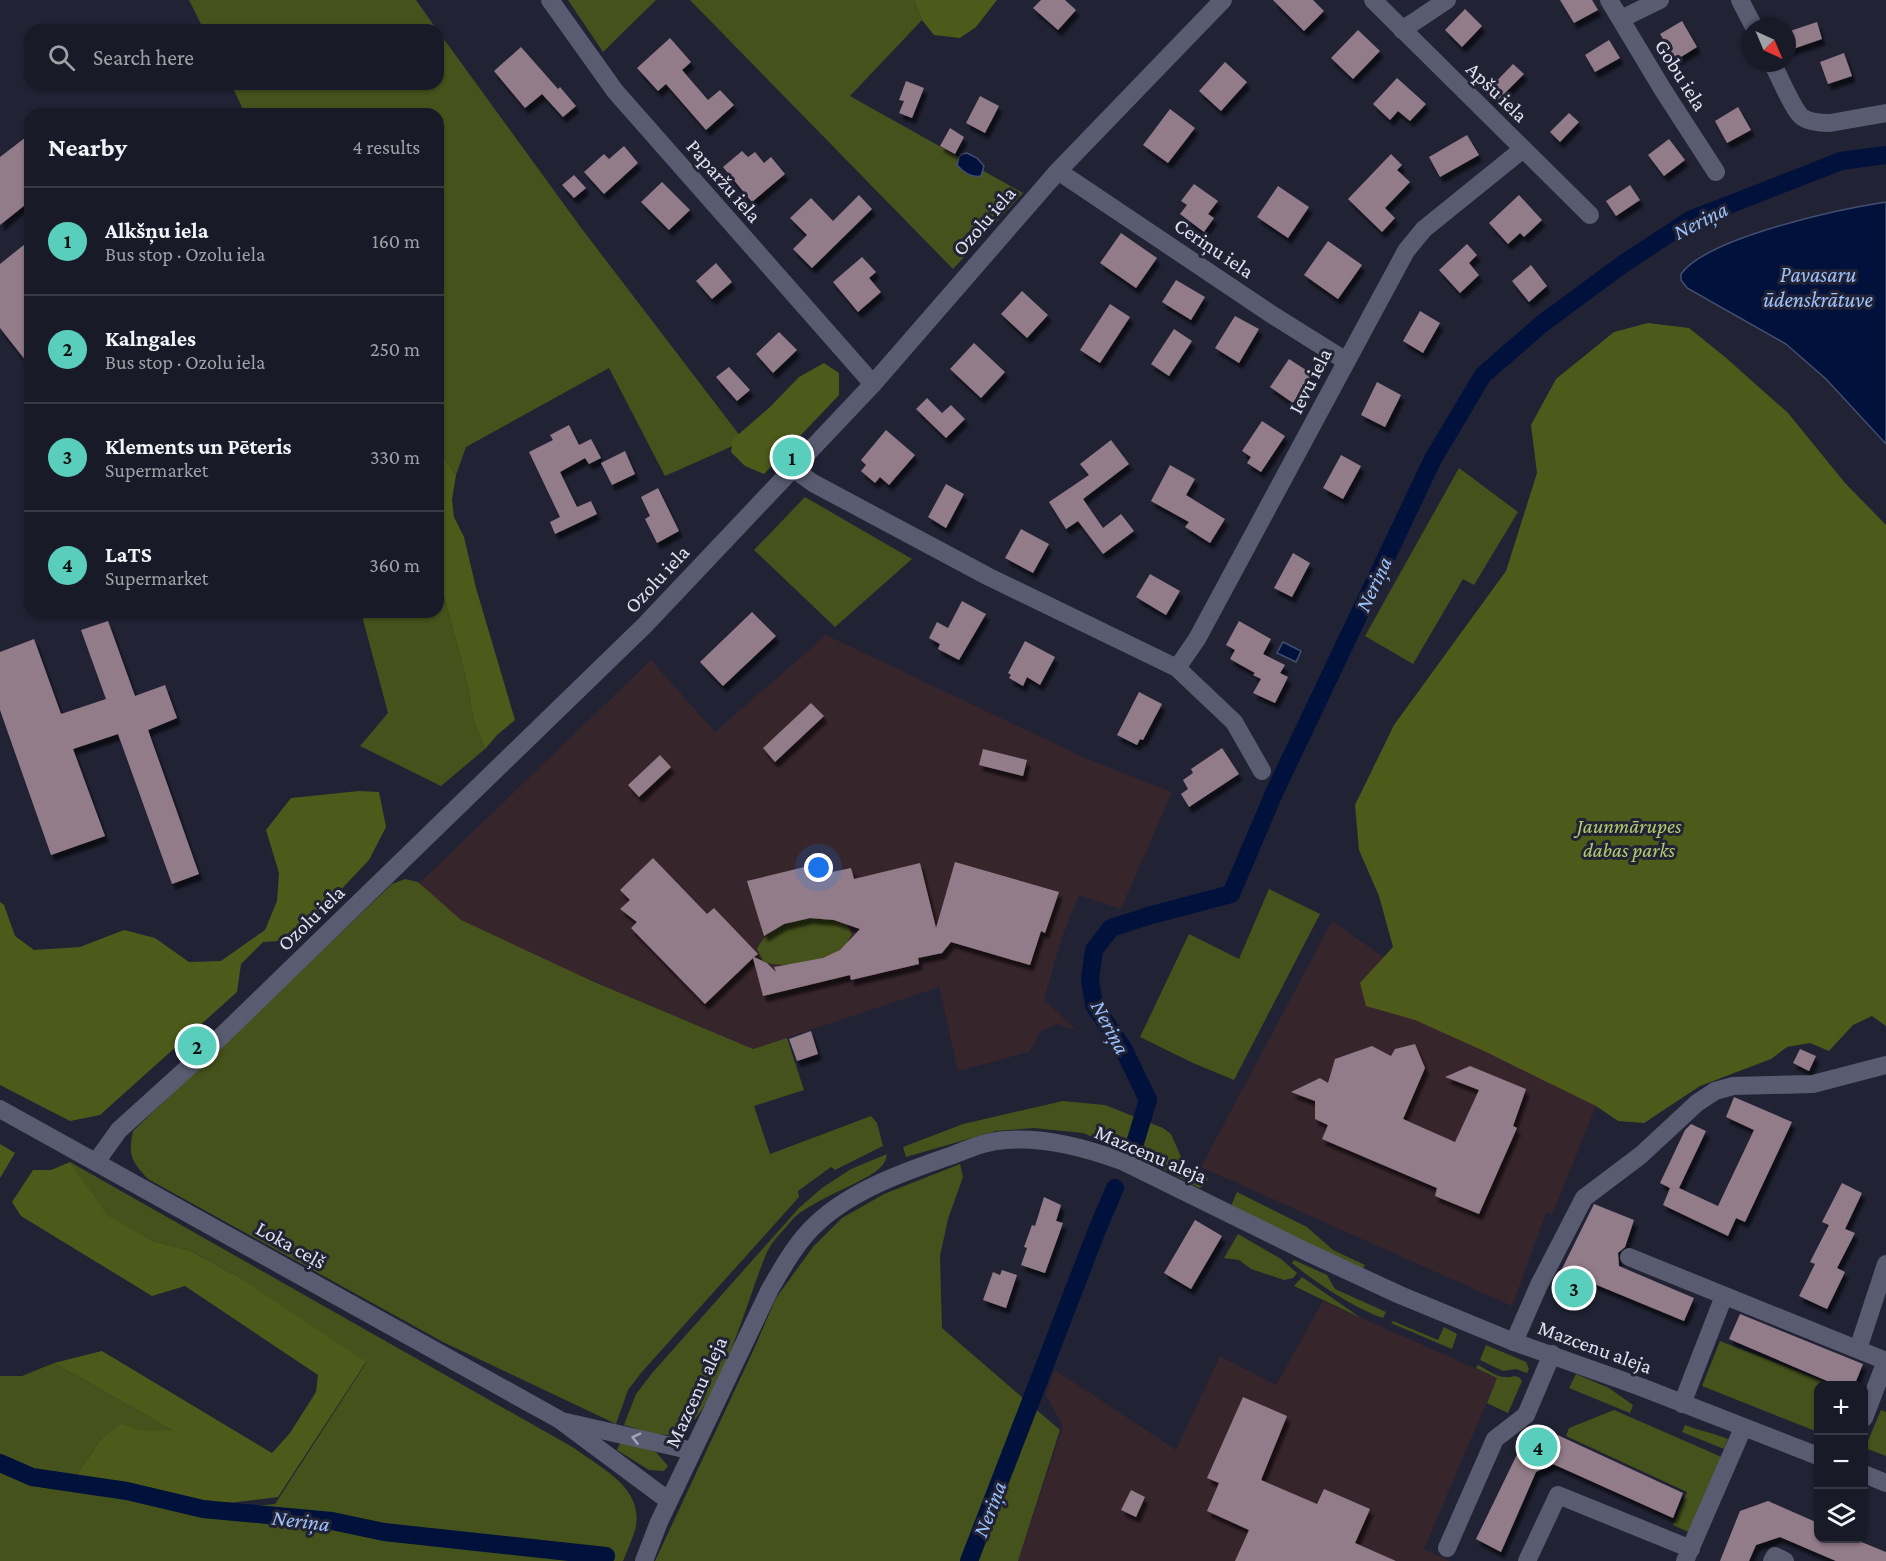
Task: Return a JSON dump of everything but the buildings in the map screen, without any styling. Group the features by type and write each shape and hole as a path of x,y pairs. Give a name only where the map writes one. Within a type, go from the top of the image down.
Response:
{"street":[{"name":"Paparžu iela","path":"550,0 615,91 873,384"},
{"name":"Ozolu iela","path":"96,1162 119,1130 220,1038 645,626 873,384 1058,171 1223,0"},
{"name":"Apšu iela","path":"1373,0 1590,215"},
{"path":"1402,30 1447,0"},
{"name":"Gobu iela","path":"1609,0 1716,172"},
{"path":"1620,19 1660,0"},
{"path":"1740,0 1749,18"},
{"path":"1777,72 1793,104 1803,117 1821,123 1830,123 1886,112"},
{"name":"Ievu iela","path":"1177,668 1203,628 1406,251 1424,229 1523,149"},
{"name":"Ceriņu iela","path":"1058,171 1346,362"},
{"path":"792,468 813,483 989,577 1177,668 1234,722 1262,771"},
{"path":"1514,1342 1539,1285 1584,1198 1641,1155 1696,1103 1715,1091 1733,1086 1813,1084 1885,1070"},
{"name":"Loka ceļš","path":"0,1109 560,1420 669,1501"},
{"name":"Mazcenu aleja","path":"644,1561 669,1501 770,1289 791,1253 814,1225 840,1205 873,1187 931,1162 989,1142 1008,1140 1062,1143 1092,1150 1122,1161 1372,1282 1514,1342 1814,1455"},
{"path":"1629,1257 1886,1361 1868,1406"},
{"path":"1858,1349 1886,1264"},
{"path":"1682,1404 1724,1296"},
{"path":"1447,1548 1495,1439 1526,1415 1551,1354"},
{"name":"Loka ceļš","path":"560,1420 693,1451"},
{"path":"1527,1561 1558,1495 1688,1555 1743,1428"},
{"path":"1868,1476 1886,1483"},
{"path":"1772,1561 1774,1556 1785,1561"}],"shaded area":[{"path":"826,635 1085,758 1172,792 1121,909 1079,895 1062,937 1044,999 1081,1035 1075,1030 1057,1024 1040,1032 1029,1052 958,1071 939,987 753,1049 402,900 651,660 715,732"},
{"path":"1332,921 1596,1106 1552,1215 1546,1213 1512,1306 1201,1167"},
{"path":"1323,1301 1497,1378 1424,1549 1450,1561 1018,1561 1063,1426 1046,1395 1055,1370 1176,1450 1220,1356 1276,1385"}],"green space":[{"path":"189,0 416,0 433,24 201,24"},
{"path":"568,0 656,0 603,52"},
{"path":"690,0 914,0 922,20 850,96 1023,193 953,269"},
{"path":"914,0 997,0 976,27 960,38 934,35 922,20"},
{"path":"444,39 582,229 744,441 665,476 609,368 466,447 456,475 444,457 444,108 242,108 234,90 444,90"},
{"name":"Jaunmārupes dabas parks","path":"1648,323 1689,328 1725,357 1788,413 1845,483 1886,525 1886,1026 1872,1016 1853,1025 1829,1051 1810,1043 1787,1047 1771,1059 1700,1086 1644,1123 1618,1121 1596,1106 1484,1051 1415,1020 1366,1006 1360,983 1393,947 1379,896 1359,850 1355,805 1394,725 1506,571 1537,473 1531,425 1556,379 1614,332"},
{"path":"824,363 839,373 839,395 764,474 745,466 731,452 733,439 770,407 799,377"},
{"path":"444,457 456,475 452,500 454,517 464,537 476,588 515,720 485,749 474,722 467,682 444,596"},
{"path":"1459,468 1518,512 1474,585 1463,579 1413,664 1365,636"},
{"path":"805,497 912,559 835,627 754,550"},
{"path":"444,596 467,682 474,722 485,749 441,786 360,746 388,713 363,618 444,618"},
{"path":"359,791 379,792 386,827 369,860 293,940 263,942 241,964 237,992 100,1115 70,1121 0,1085 0,902 4,905 15,936 34,950 80,947 124,930 155,938 189,962 221,961 265,930 277,901 279,873 266,830 291,798"},
{"path":"405,879 418,882 461,920 592,981 753,1049 787,1038 804,1090 754,1106 770,1154 871,1116 877,1123 883,1146 835,1170 831,1167 798,1191 799,1197 641,1373 628,1390 616,1424 443,1342 148,1179 132,1157 133,1131 392,884"},
{"path":"1269,889 1320,914 1234,1080 1140,1037 1189,934 1239,959"},
{"path":"810,918 834,920 847,924 852,934 841,949 825,958 791,965 771,964 763,961 757,949 766,936 786,924"},
{"path":"1063,1101 1105,1105 1163,1128 1171,1134 1185,1166 1208,1178 1204,1186 1199,1188 1141,1157 1083,1133 1034,1128 996,1131 906,1157 903,1147 963,1124"},
{"path":"0,1144 15,1153 0,1178"},
{"path":"887,1154 884,1163 868,1176 801,1212 772,1244 718,1380 706,1404 692,1423 672,1435 651,1433 624,1425 636,1394 653,1372 799,1208 822,1188 851,1169"},
{"path":"70,1162 574,1448 596,1463 619,1481 628,1491 634,1503 637,1516 635,1530 623,1561 0,1561 0,1469 31,1480 126,1494 199,1511 275,1504 366,1363 242,1279 191,1251 153,1241 106,1215"},
{"path":"70,1162 107,1215 153,1241 191,1251 242,1279 366,1362 278,1497 203,1506 120,1486 73,1480 101,1439 121,1424 141,1430 174,1431 54,1363 102,1351 272,1453 290,1433 316,1392 318,1375 185,1286 152,1296 21,1216 12,1202 33,1170 51,1170"},
{"path":"960,1164 963,1177 948,1219 940,1256 942,1328 1060,1430 1018,1561 655,1561 776,1298 813,1247 842,1218 884,1194"},
{"path":"1237,1192 1307,1227 1333,1250 1365,1265 1362,1270 1231,1206"},
{"path":"1238,1234 1281,1259 1297,1273 1293,1278 1284,1280 1251,1269 1239,1260 1224,1258"},
{"path":"1294,1260 1327,1275 1335,1289 1386,1312 1383,1318 1360,1308 1324,1287 1292,1263"},
{"path":"1302,1277 1361,1318 1294,1286"},
{"path":"1393,1321 1438,1340 1444,1327 1457,1334 1452,1349 1391,1323"},
{"path":"1720,1341 1823,1381 1814,1381 1814,1430 1702,1386"},
{"path":"1486,1345 1526,1362 1529,1369 1527,1373 1516,1369 1503,1371 1480,1360"},
{"path":"54,1363 176,1432 141,1430 121,1425 101,1439 73,1480 35,1476 0,1461 0,1376 22,1376"},
{"path":"1478,1365 1498,1376 1517,1376 1522,1381 1508,1413 1487,1403 1497,1378 1476,1368"},
{"path":"1576,1374 1609,1388 1633,1405 1630,1413 1569,1388"},
{"path":"1614,1410 1724,1458 1691,1533 1673,1525 1687,1492 1566,1436 1569,1428"},
{"path":"1881,1410 1886,1412 1886,1456 1868,1449 1868,1441"},
{"path":"1685,1425 1728,1439 1724,1449 1682,1432"},
{"path":"621,1441 656,1452 668,1466 664,1471 649,1470 617,1450"}],"water":[{"path":"967,153 977,158 984,166 981,176 968,174 957,165 959,157"},
{"name":"Pavasaru ūdenskrātuve","path":"1886,202 1886,444 1826,379 1786,344 1687,288 1681,280 1681,274 1696,261 1718,248 1746,237 1808,218"},
{"path":"1283,642 1301,651 1296,662 1277,653"}],"waterway":[{"name":"Neriņa","path":"1135,1143 1148,1100 1124,1050 1094,1005 1090,979 1094,950 1111,928 1231,894 1275,791 1433,459 1483,375 1543,323 1623,264 1690,220 1841,161 1886,155"},
{"name":"Neriņa","path":"1657,242 1661,247"},
{"name":"Neriņa","path":"969,1561 1115,1188"},
{"name":"Neriņa","path":"0,1463 32,1477 127,1491 203,1509 332,1521 384,1532 606,1556"}],"place":[{"name":"Alkšņu iela","path":"792,457"},
{"name":"Kalngales","path":"197,1046"},
{"name":"Klements un Pēteris","path":"1574,1288"},
{"name":"LaTS","path":"1538,1447"}]}
